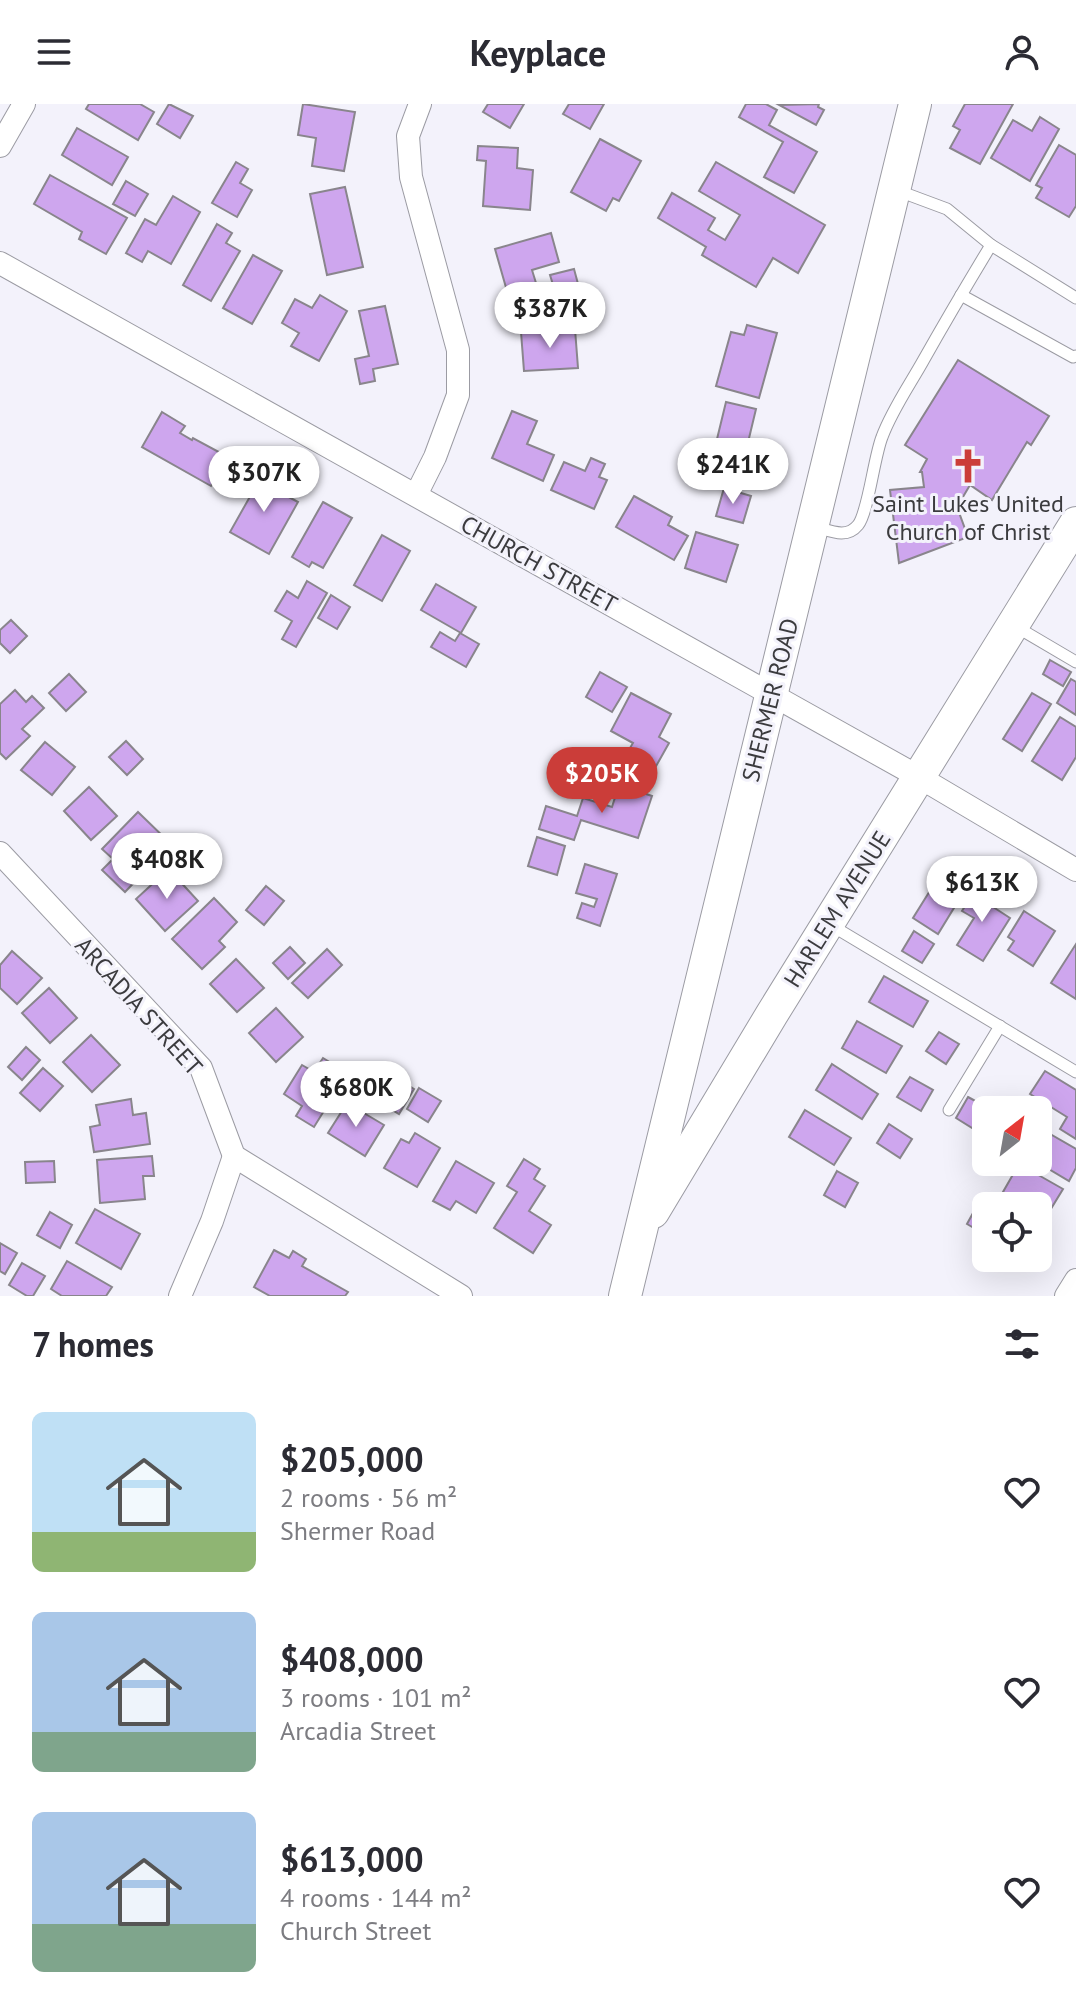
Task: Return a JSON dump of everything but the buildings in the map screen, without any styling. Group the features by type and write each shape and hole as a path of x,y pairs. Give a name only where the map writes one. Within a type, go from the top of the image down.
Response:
{"main road":[{"name":"SHERMER ROAD","path":"625,1296 915,104"},
{"name":"HARLEM AVENUE","path":"600,1296 1076,523"}],"street":[{"path":"0,146 24,104"},
{"path":"416,495 435,457 458,395 458,350 411,177 408,136 420,104"},
{"name":"CHURCH STREET","path":"0,263 919,777 1076,870"},
{"name":"ARCADIA STREET","path":"0,853 201,1068 234,1156"},
{"path":"180,1296 212,1221 234,1156 461,1296"},
{"path":"1066,1296 1076,1280"}],"lane":[{"path":"894,190 947,209 991,245 1076,298"},
{"path":"813,526 841,534 848,533 859,524 883,435 991,245"},
{"path":"961,295 1076,356"},
{"path":"1013,625 1076,662"},
{"path":"828,924 1076,1072"},
{"path":"949,1110 1000,1026"}],"place":[{"name":"Saint Lukes United Church of Christ","path":"968,466"}]}
